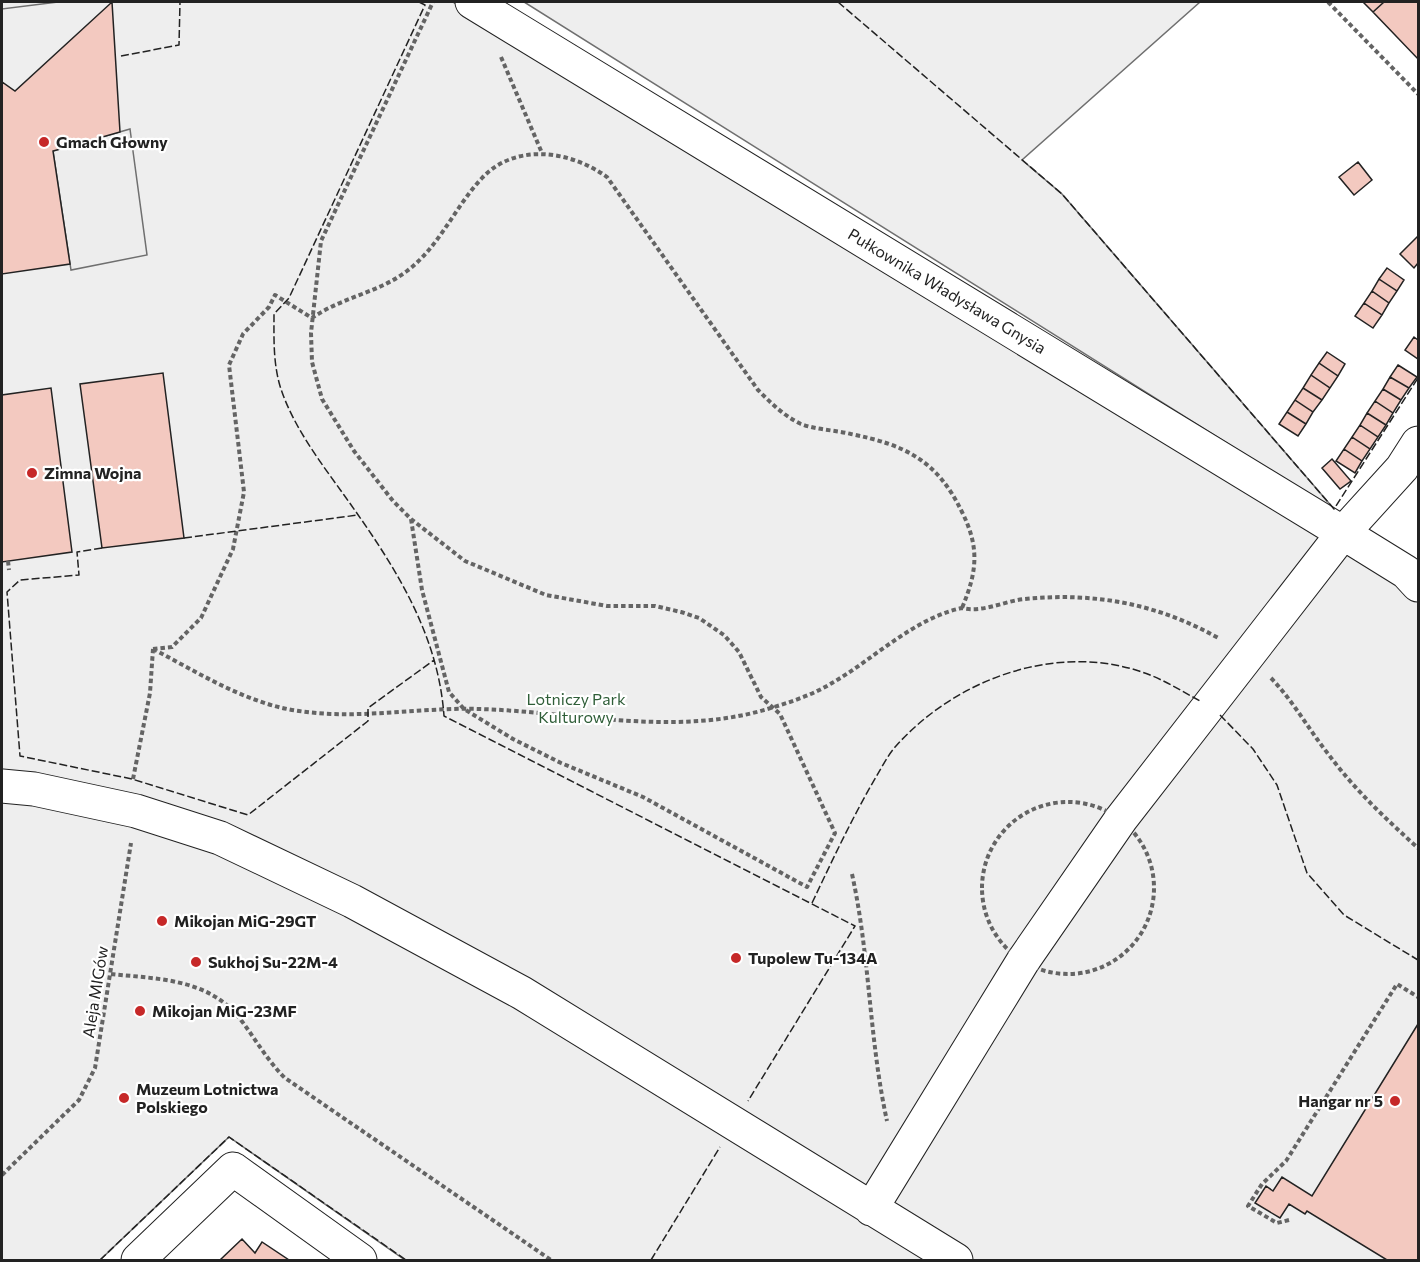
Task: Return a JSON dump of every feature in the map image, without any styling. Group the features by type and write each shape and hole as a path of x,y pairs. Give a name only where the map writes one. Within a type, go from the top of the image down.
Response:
{"street":[{"name":"Pułkownika Władysława Gnysia","path":"475,3 1348,528 1406,572 1419,585"},
{"path":"871,1209 1036,942 1121,819 1348,528 1402,468 1419,443"},
{"path":"2,786 34,789 136,811 220,838 352,901 522,993 956,1260"},
{"path":"138,1260 233,1169 360,1260"}],"path":[{"path":"411,519 422,590 449,692 464,709 513,739 561,763 643,798 807,886 835,833 780,714 761,697 731,641 699,618 655,606 607,606 546,595 465,561 411,519 393,501 354,451 322,399 312,362 312,318 321,241 433,2"},
{"path":"1328,2 1419,94"},
{"path":"475,3 542,153"},
{"path":"312,318 331,305 377,289 406,272 431,249 483,177 508,159 542,153 572,157 590,165 607,177 758,390 773,405 803,425 896,445 921,457 932,466 957,500 969,525 976,551 974,571 962,608"},
{"path":"153,649 172,647 201,618 233,549 244,492 229,365 235,349 243,334 269,307 275,295 312,318"},
{"path":"8,561 9,570"},
{"path":"153,649 224,687 262,702 298,711 368,714 464,709 623,721 696,721 744,717 773,708 832,683 913,630 962,608 1058,596 1132,603 1198,626 1247,657 1290,700 1348,779 1381,814 1419,848"},
{"name":"Aleja MIGów","path":"2,1175 79,1100 94,1068 136,811 132,778 150,693 153,649"},
{"path":"852,874 862,922 873,1046 881,1097 892,1145 902,1156"},
{"path":"111,974 179,981 203,989 240,1018 268,1061 285,1078 551,1260"},
{"path":"1289,1220 1277,1223 1248,1206 1262,1184 1286,1161 1397,984 1419,997"}],"green space":[{"name":"Lotniczy Park Kulturowy","path":"2,2 453,2 1313,497 524,2 1200,2 1022,160 1062,194 1334,509 1418,563 1418,1260 405,1260 229,1137 100,1260 2,1260"}],"shaded area":[{"path":"2,2 58,2 2,9"},
{"path":"130,129 147,255 71,270 53,151"}],"building":[{"name":"Gmach Głowny","path":"112,2 120,132 53,151 70,264 2,274 2,82 15,91"},
{"path":"1363,2 1384,2 1373,12"},
{"path":"1384,2 1418,2 1418,59 1373,12"},
{"path":"1358,162 1372,180 1354,195 1339,177"},
{"path":"1418,236 1418,263 1414,268 1400,254"},
{"path":"1387,268 1404,280 1397,291 1379,279"},
{"path":"1379,279 1397,291 1389,303 1372,291"},
{"path":"1372,291 1389,303 1382,315 1364,303"},
{"path":"1364,303 1382,315 1373,328 1355,316"},
{"path":"1414,337 1418,340 1418,359 1405,350"},
{"path":"1327,352 1345,364 1338,376 1319,363"},
{"path":"1319,363 1338,376 1330,388 1311,375"},
{"path":"1398,365 1417,377 1409,388 1390,377"},
{"path":"163,373 184,538 102,548 80,384"},
{"path":"1311,375 1330,388 1322,400 1303,388"},
{"path":"1390,377 1409,388 1401,400 1383,389"},
{"name":"Zimna Wojna","path":"51,388 72,552 2,562 2,395"},
{"path":"1303,388 1322,400 1313,412 1295,400"},
{"path":"1383,389 1401,400 1393,413 1375,401"},
{"path":"1295,400 1313,412 1306,424 1287,412"},
{"path":"1375,401 1393,413 1386,425 1367,413"},
{"path":"1287,412 1306,424 1298,436 1279,424"},
{"path":"1367,413 1386,425 1378,437 1360,425"},
{"path":"1360,425 1378,437 1370,449 1352,437"},
{"path":"1352,437 1370,449 1362,461 1344,449"},
{"path":"1344,449 1362,461 1355,473 1336,461"},
{"path":"1332,459 1351,481 1340,489 1322,468"},
{"name":"Hangar nr 5","path":"1418,1024 1418,1260 1387,1260 1307,1211 1305,1214 1289,1204 1280,1218 1255,1203 1266,1186 1273,1191 1282,1177 1312,1196"},
{"path":"242,1239 255,1253 262,1242 289,1260 220,1260"}],"fence":[{"path":"121,56 179,45 180,2"},
{"path":"419,2 425,5 289,298 274,314 275,359 280,386 285,401 308,443 379,546 410,599 433,655 444,716 855,926 748,1101"},
{"path":"838,2 1062,194 1334,509 1418,378"},
{"path":"184,538 358,515"},
{"path":"102,548 77,552 79,575 20,580 7,592 20,756 132,779 248,815 368,721 368,708 434,660"},
{"path":"812,903 859,808 893,750 920,723 946,703 975,686 1039,665 1072,662 1106,664 1147,674 1200,701"},
{"path":"1220,715 1253,749 1277,785 1307,873 1344,915 1418,960"},
{"path":"100,1260 229,1137 406,1260"},
{"path":"651,1260 720,1147"}],"place":[{"name":"Gmach Głowny","path":"44,142"},
{"name":"Zimna Wojna","path":"32,473"},
{"name":"Mikojan MiG-29GT","path":"162,921"},
{"name":"Tupolew Tu-134A","path":"736,958"},
{"name":"Sukhoj Su-22M-4","path":"196,962"},
{"name":"Mikojan MiG-23MF","path":"140,1011"},
{"name":"Muzeum Lotnictwa Polskiego","path":"124,1098"},
{"name":"Hangar nr 5","path":"1395,1101"}]}
